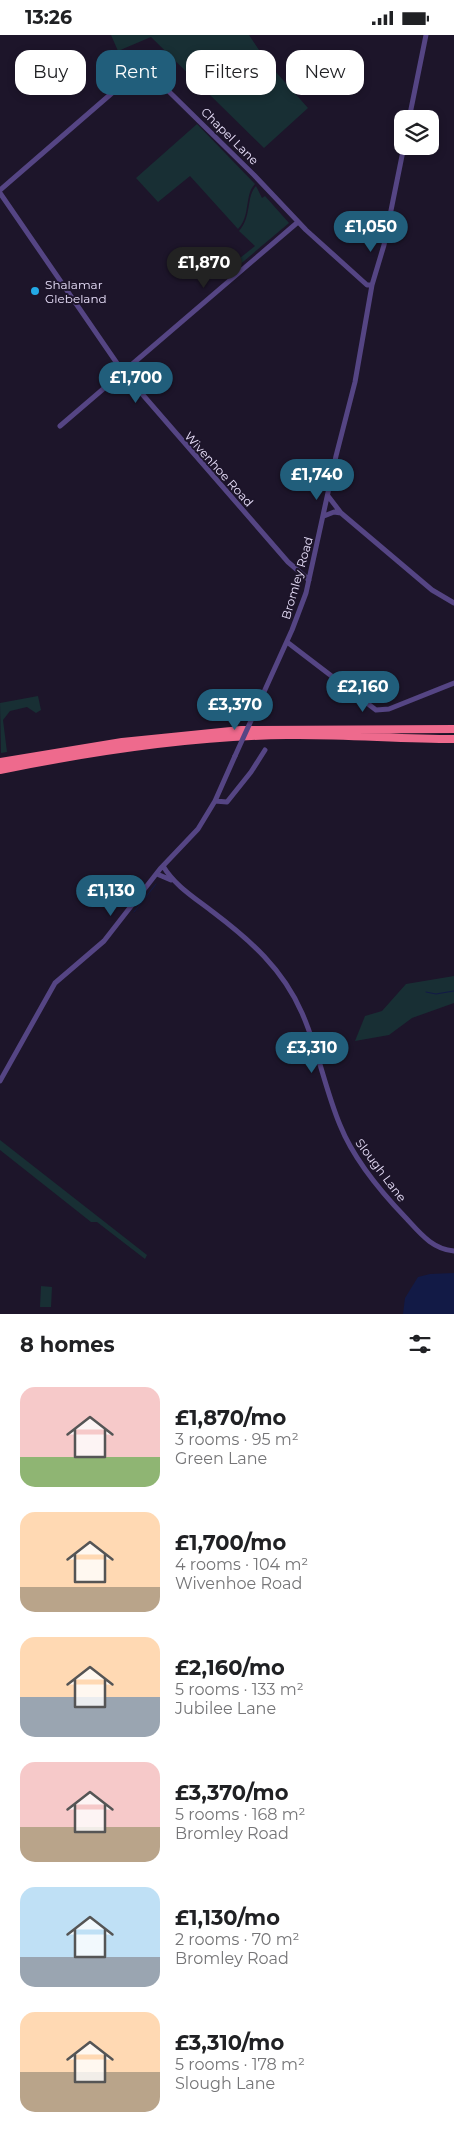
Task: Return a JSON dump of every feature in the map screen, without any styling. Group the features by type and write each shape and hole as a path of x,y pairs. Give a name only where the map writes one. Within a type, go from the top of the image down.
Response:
{"highway":[{"path":"0,763 122,742 241,730 454,729"},
{"path":"0,770 128,748 240,737 288,735 454,739"}],"street":[{"path":"411,110 426,35"},
{"path":"0,192 113,95"},
{"name":"Chapel Lane","path":"175,95 298,222 361,280 367,285 372,285"},
{"name":"Bromley Road","path":"0,1081 55,983 104,941 157,874 198,829 215,801 287,642 302,606 324,516 360,361 372,285 384,245 402,155"},
{"name":"Wivenhoe Road","path":"0,192 123,372 288,562 308,580"},
{"path":"60,426 298,222"},
{"path":"328,496 341,513 432,590 454,603"},
{"path":"324,516 334,512 341,513"},
{"path":"287,642 376,710 389,709 454,683"},
{"path":"215,801 223,804 228,801 265,750"},
{"name":"Slough Lane","path":"163,867 172,880 246,937 279,973 303,1014 339,1125 352,1150 383,1194 427,1240 439,1248 454,1251"},
{"path":"157,874 172,880"}],"green space":[{"path":"111,35 249,35 259,50 186,50 186,71 176,62 176,50 164,50 151,37 118,50"},
{"path":"276,72 286,83 286,95 296,95 308,108 264,148 210,95 276,95"},
{"path":"197,124 255,184 250,194 245,218 238,229 190,176 158,202 136,178"},
{"path":"256,186 262,198 265,196 289,223 224,278 220,274 255,246 239,231 246,219 251,195"},
{"path":"38,696 41,710 36,713 27,707 10,711 3,720 7,752 1,753 0,703"},
{"path":"454,976 454,1003 412,1018 389,1035 355,1041 365,1016 382,1011 406,984"},
{"path":"0,1140 147,1255 145,1259 97,1222 91,1222 0,1150"},
{"path":"41,1286 52,1287 51,1307 40,1307"}],"shaded area":[{"path":"454,1273 454,1314 403,1314 405,1298 418,1277 430,1274"}],"waterway":[{"path":"134,912 156,884"},
{"path":"426,992 436,994 454,991"}],"place":[{"name":"Shalamar Glebeland","path":"35,291"}]}
